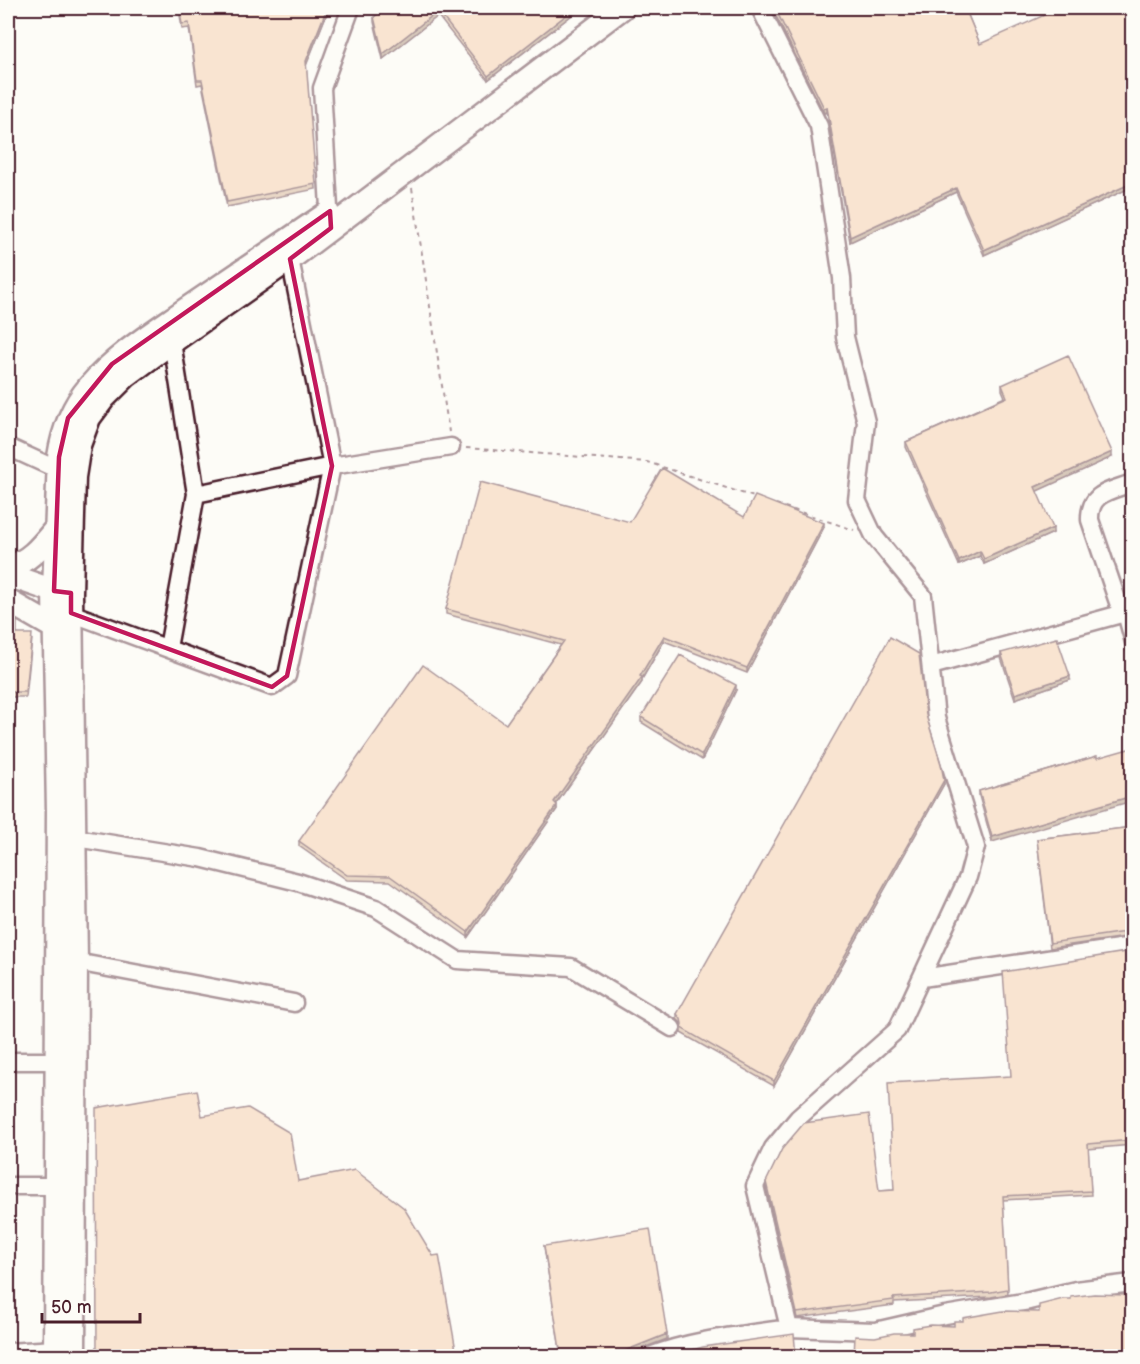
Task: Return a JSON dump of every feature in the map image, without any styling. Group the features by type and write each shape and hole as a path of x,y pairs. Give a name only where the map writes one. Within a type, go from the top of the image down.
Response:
{"street":[{"path":"330,220 322,88 351,8"},
{"path":"65,1352 56,1186 76,962 76,838 65,610 57,527 66,473 80,445 89,418 104,398 126,376 290,259 330,220 599,8"},
{"path":"65,1352 67,1061 58,811 65,610 66,473 58,458 68,418 89,386 143,339 409,169 622,8"},
{"path":"760,8 819,126 842,278 845,337 866,422 857,500 873,536 922,596 936,718 976,847 968,878 897,1030 798,1118 774,1148 755,1186 789,1328"},
{"path":"8,601 65,610 272,687 287,676 332,466 290,259"},
{"path":"168,648 196,494 172,342"},
{"path":"8,447 66,473"},
{"path":"196,494 332,466 451,447"},
{"path":"930,666 1127,612 1090,520 1090,513 1094,502 1101,494 1132,483"},
{"path":"8,567 26,560 37,551 57,527"},
{"path":"8,575 65,610"},
{"path":"76,838 200,858 298,882 376,908 457,960 571,967 672,1028"},
{"path":"921,978 1132,946"},
{"path":"76,962 294,1003"},
{"path":"8,1061 67,1061"},
{"path":"8,1186 56,1186"},
{"path":"650,1356 694,1344 789,1328 875,1331 1076,1290 1132,1283"},
{"path":"8,1352 65,1352"}],"lane":[{"path":"1127,612 1132,650"}],"path":[{"path":"409,169 451,447 647,462 760,499"},
{"path":"772,503 873,536"}],"highlighted area":[{"path":"330,211 331,228 290,259 332,466 287,676 272,687 71,613 71,593 54,591 59,457 68,418 112,364"}],"building":[{"path":"179,8 327,8 306,61 316,184 227,202 202,80 197,80 189,23 182,24"},
{"path":"386,8 575,8 488,76 438,11 383,54 374,17"},
{"path":"775,8 965,8 980,44 1060,8 1131,8 1132,183 984,250 956,188 850,237 827,107 824,108"},
{"path":"1068,355 1112,452 1035,487 1053,528 984,559 980,551 959,561 906,442 1007,397 1002,385"},
{"path":"662,468 744,517 755,496 824,523 747,668 664,636 640,676 642,677 554,802 557,805 468,932 390,876 347,875 299,841 423,665 506,724 564,641 446,609 480,482 630,522"},
{"path":"8,621 17,621 17,634 32,634 26,692 8,692"},
{"path":"890,637 919,654 926,715 944,780 774,1081 681,1028 681,1019 677,1014"},
{"path":"1057,638 1070,676 1015,694 1001,653"},
{"path":"680,655 736,685 702,755 641,717"},
{"path":"1132,748 1132,796 992,837 979,791"},
{"path":"1132,827 1132,931 1050,943 1037,839"},
{"path":"1132,951 1132,1140 1088,1144 1091,1191 1003,1196 1008,1289 893,1298 894,1300 797,1313 766,1182 782,1149 804,1123 869,1114 879,1191 894,1190 888,1083 1011,1076 1003,972"},
{"path":"197,1090 202,1116 248,1108 290,1133 298,1181 355,1170 404,1208 433,1256 439,1255 457,1356 97,1356 96,1108"},
{"path":"650,1229 667,1334 612,1356 561,1356 544,1246"},
{"path":"1132,1288 1132,1356 854,1356 855,1336 875,1337 894,1333 913,1333 913,1328 930,1325 954,1326 954,1321 963,1321 963,1318 1003,1311 1039,1312 1039,1305 1094,1294 1125,1295 1125,1290"},
{"path":"794,1334 796,1356 670,1356 703,1347"}]}
